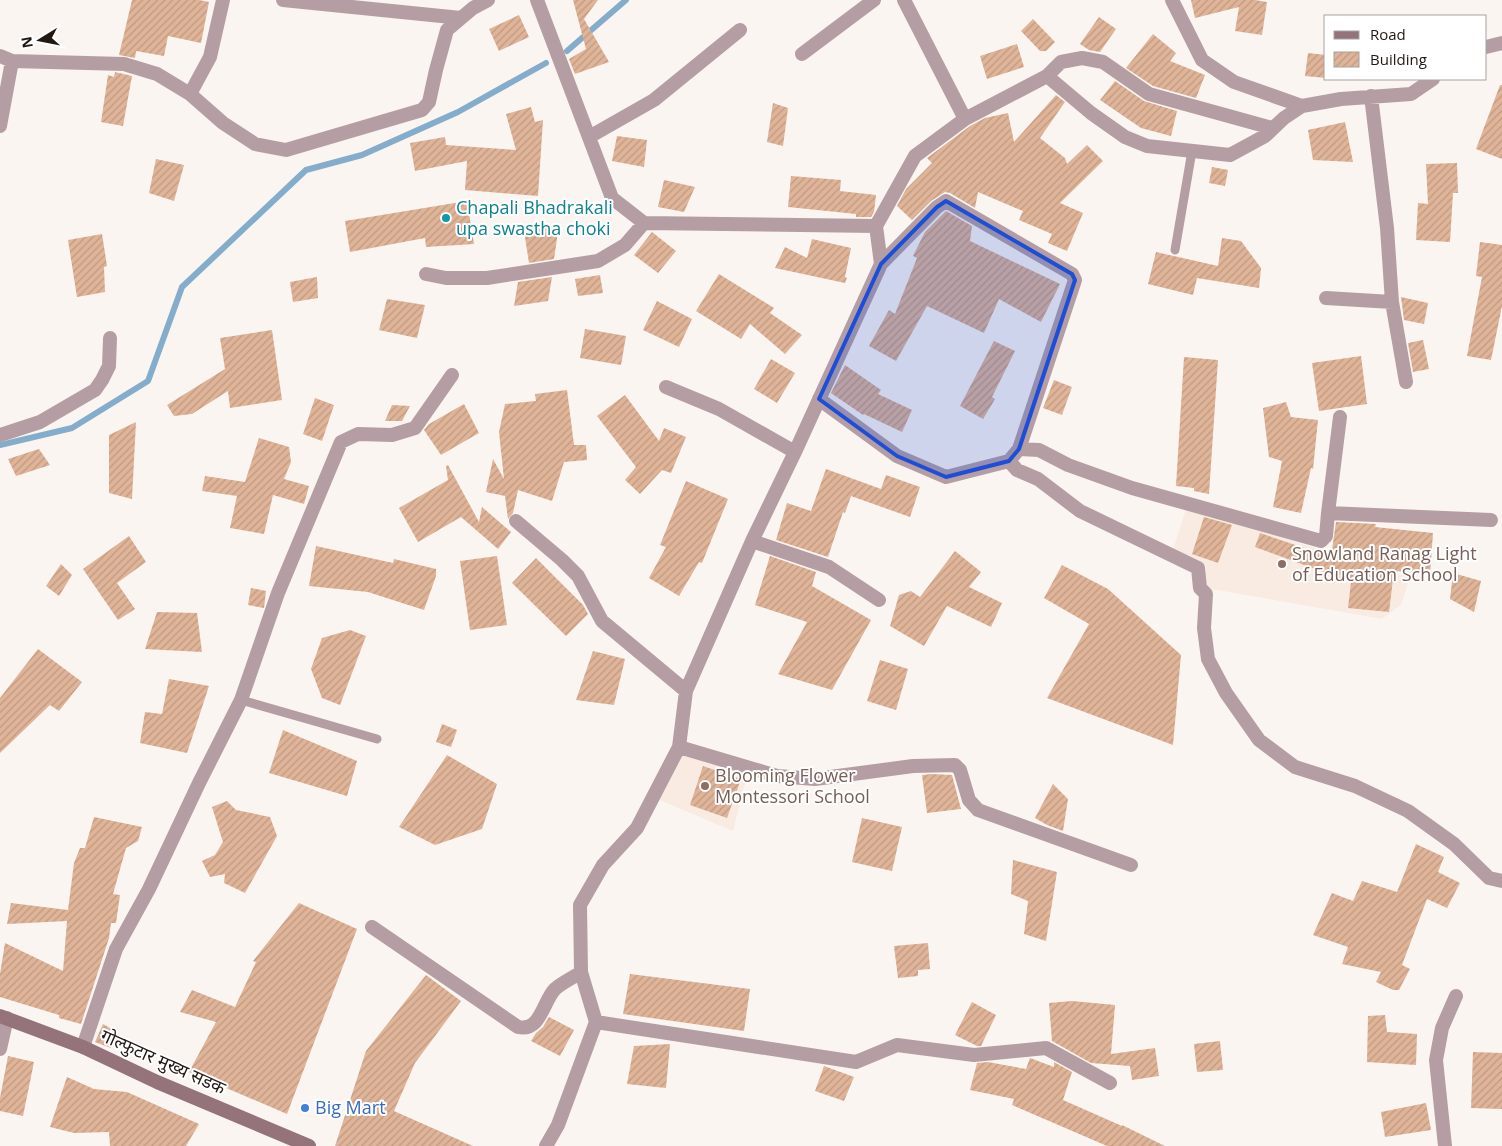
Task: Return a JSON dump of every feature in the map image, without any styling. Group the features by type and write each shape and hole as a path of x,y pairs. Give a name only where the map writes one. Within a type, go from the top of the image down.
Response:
{"main road":[{"name":"गोल्फुटार मुख्य सडक","path":"4,1017 83,1047 157,1082 309,1146"}],"street":[{"path":"190,94 210,57 223,0"},
{"path":"283,0 461,18"},
{"path":"0,126 6,59 124,64 157,74 190,94 223,123 255,144 286,150 422,110 429,102 447,30 473,8 488,0"},
{"path":"537,0 612,198 644,223 876,226"},
{"path":"802,54 874,0"},
{"path":"904,0 965,119"},
{"path":"1172,0 1202,60 1234,82 1302,106"},
{"path":"589,137 654,100 740,30"},
{"path":"1487,47 1502,43"},
{"path":"881,264 876,226 915,156 965,119 1047,76 1061,62 1082,58 1103,62 1149,94 1272,128"},
{"path":"1047,76 1091,113 1125,137 1147,146 1230,155 1265,136 1284,118 1302,106 1341,99 1411,94 1432,80"},
{"path":"1371,96 1387,228 1392,302 1406,382"},
{"path":"546,1146 558,1125 596,1022 581,972 580,905 603,865 637,828 679,747 686,691 752,540 795,452 819,399 881,264 937,207 946,201 1072,274 1075,280 1019,449 1009,461 946,477 897,456 819,399"},
{"path":"426,274 446,278 487,278 598,261 625,245 644,223"},
{"path":"1326,298 1392,302"},
{"path":"0,435 40,422 96,390 109,366 110,338"},
{"path":"83,1047 116,949 149,889 241,700 278,593 341,442 358,434 392,435 415,428 452,375"},
{"path":"666,387 719,409 795,452"},
{"path":"1019,449 1039,450 1068,465 1132,488 1321,541 1326,536 1340,417"},
{"path":"1009,461 1017,470 1038,479 1080,511 1198,568 1200,588 1206,594 1204,628 1208,659 1226,693 1259,740 1295,767 1355,786 1408,811 1454,844 1489,878 1502,880"},
{"path":"1328,513 1491,520"},
{"path":"516,521 578,576 602,621 686,691"},
{"path":"752,540 829,567 879,600"},
{"path":"679,747 777,776 815,779 912,766 955,765 960,770 969,800 978,810 1131,865"},
{"path":"372,926 518,1027 531,1026 545,1008 554,990 581,972"},
{"path":"1445,1146 1436,1060 1442,1028 1456,996"},
{"path":"0,1049 4,1017"},
{"path":"596,1022 856,1062 898,1045 974,1056 1046,1048 1110,1083"}],"lane":[{"path":"1175,250 1192,151"},
{"path":"241,700 377,739"}],"highlighted area":[{"path":"946,201 1072,274 1075,280 1019,449 1009,461 946,477 897,456 819,399 881,264 937,207"}],"shaded area":[{"name":"Snowland Ranag Light of Education School","path":"1187,506 1353,561 1410,577 1401,605 1382,619 1202,586 1206,566 1173,550"},
{"name":"Blooming Flower Montessori School","path":"681,755 748,772 733,831 657,799"}],"building":[{"path":"132,0 199,0 209,2 201,43 168,36 164,56 136,51 135,58 119,55"},
{"path":"573,0 598,0 584,19 609,62 575,74 569,59 586,49"},
{"path":"1191,0 1255,0 1267,2 1262,35 1235,31 1239,7 1195,18"},
{"path":"519,15 529,37 499,51 489,29"},
{"path":"1099,17 1116,29 1100,52 1089,50 1080,44"},
{"path":"1033,19 1055,42 1046,51 1040,51 1021,31"},
{"path":"1153,34 1176,53 1170,61 1205,75 1196,98 1153,86 1126,68"},
{"path":"1017,44 1024,67 987,79 980,56"},
{"path":"1308,53 1324,55 1324,78 1305,76"},
{"path":"115,72 132,76 123,126 101,122 108,75 114,77"},
{"path":"1115,81 1144,101 1177,111 1171,136 1141,128 1100,100"},
{"path":"1500,85 1502,85 1502,159 1476,149"},
{"path":"1056,95 1065,102 1040,138 1065,158 1067,164 1087,145 1103,161 1060,203 1083,213 1067,251 1048,243 1052,234 1019,220 1023,211 978,192 975,208 945,192 931,201 912,220 897,206 906,189 932,163 927,158 970,126 985,118 1008,113 1014,142"},
{"path":"773,103 788,108 783,146 767,142"},
{"path":"531,107 535,122 543,120 538,196 465,190 467,161 415,171 410,143 445,137 446,145 516,150 506,114"},
{"path":"1345,122 1353,162 1313,160 1308,130"},
{"path":"617,136 647,140 644,167 612,161"},
{"path":"156,159 184,165 174,201 149,193"},
{"path":"1457,163 1458,193 1453,193 1450,242 1416,240 1418,203 1428,204 1426,164"},
{"path":"1212,167 1228,170 1225,186 1209,183"},
{"path":"791,176 841,180 840,191 876,195 874,212 871,217 856,217 856,214 788,207"},
{"path":"664,180 695,187 684,212 658,207"},
{"path":"467,201 474,244 426,247 425,238 350,252 345,221"},
{"path":"946,211 972,226 970,241 1060,284 1041,322 999,299 984,333 927,306 896,361 869,346 889,310 895,314 917,258 913,256 925,232"},
{"path":"559,225 554,259 529,263 524,231"},
{"path":"652,232 676,251 658,273 634,255"},
{"path":"102,234 107,266 104,267 105,292 77,297 68,240"},
{"path":"1222,238 1241,241 1261,268 1259,288 1197,278 1193,295 1148,284 1156,252 1218,266"},
{"path":"812,239 851,248 845,283 775,268 785,247 807,258"},
{"path":"1480,242 1502,245 1502,306 1491,360 1467,356 1482,277 1476,276"},
{"path":"719,274 774,308 770,313 802,335 785,354 750,324 741,339 696,311"},
{"path":"600,275 603,293 578,296 575,279"},
{"path":"317,277 318,298 293,302 290,282"},
{"path":"552,277 548,301 514,306 518,282"},
{"path":"1401,297 1428,303 1424,324 1404,320"},
{"path":"387,299 425,305 417,338 379,330"},
{"path":"657,301 692,319 679,347 643,330"},
{"path":"585,329 626,336 621,365 580,358"},
{"path":"272,330 282,400 230,408 228,391 192,414 174,416 167,405 225,369 220,338"},
{"path":"1423,340 1429,369 1413,372 1408,343"},
{"path":"994,341 1015,351 992,397 995,399 983,419 960,406"},
{"path":"1361,356 1367,404 1319,411 1312,363"},
{"path":"1184,357 1218,360 1209,494 1194,491 1194,488 1176,486"},
{"path":"771,359 795,373 777,403 754,389"},
{"path":"845,365 881,390 878,394 912,410 902,432 863,415 831,393"},
{"path":"1054,380 1072,387 1062,415 1043,408"},
{"path":"567,390 574,445 586,445 587,460 564,462 552,501 518,490 513,513 508,519 505,496 486,492 493,459 504,479 499,432 505,404 536,401 535,394"},
{"path":"625,395 659,441 664,428 686,437 671,473 662,470 640,494 625,480 636,467 597,416"},
{"path":"315,398 334,405 322,441 303,434"},
{"path":"1286,402 1291,417 1318,420 1313,469 1311,468 1301,513 1273,507 1282,461 1269,457 1263,408"},
{"path":"464,404 479,433 441,455 424,430 429,424"},
{"path":"392,405 410,406 402,421 385,421"},
{"path":"136,422 132,499 109,493 109,435"},
{"path":"259,438 289,447 291,462 284,479 309,486 304,504 273,495 264,534 230,528 237,496 202,491 205,476 245,482"},
{"path":"39,449 50,465 16,476 8,459"},
{"path":"448,465 479,522 482,507 511,532 498,549 461,517 418,542 399,508 448,480 446,466"},
{"path":"826,469 881,489 886,475 920,487 910,517 851,496 845,513 843,512 828,557 776,540 787,503 811,511"},
{"path":"686,481 728,499 702,563 699,562 679,596 649,578 666,547 660,545"},
{"path":"1204,517 1232,525 1218,563 1192,554"},
{"path":"1336,522 1376,524 1375,527 1433,533 1430,574 1394,571 1389,612 1348,608 1351,582 1255,547 1260,533 1331,557"},
{"path":"129,536 146,562 117,583 135,609 118,620 83,569"},
{"path":"316,546 393,563 394,559 436,569 436,576 424,610 368,592 309,586"},
{"path":"955,551 981,572 969,587 1002,603 991,627 947,606 924,646 890,626 899,595 911,591 920,597"},
{"path":"497,556 507,625 470,630 460,561"},
{"path":"770,556 816,572 812,586 871,620 832,690 778,674 807,622 755,605"},
{"path":"536,558 583,605 588,614 566,636 512,583"},
{"path":"61,564 72,575 59,596 46,586"},
{"path":"1062,565 1108,589 1181,655 1173,745 1047,698 1089,624 1044,598"},
{"path":"1453,573 1481,581 1474,612 1450,599"},
{"path":"251,588 266,591 264,608 248,605"},
{"path":"157,612 197,613 202,652 145,649"},
{"path":"350,630 366,636 340,705 322,698 311,669 322,638"},
{"path":"38,649 82,682 59,711 50,705 0,753 0,698"},
{"path":"593,651 625,659 614,705 576,700"},
{"path":"880,660 908,669 896,710 867,701"},
{"path":"169,679 209,686 187,753 140,743 145,712 162,714"},
{"path":"442,724 457,730 451,747 436,742"},
{"path":"283,730 357,761 347,796 269,773"},
{"path":"447,755 497,784 482,829 435,845 399,827"},
{"path":"703,766 741,779 727,818 690,805"},
{"path":"922,775 952,775 961,809 927,813"},
{"path":"1053,784 1068,799 1063,831 1035,818"},
{"path":"227,801 236,810 270,817 277,836 245,893 224,883 225,874 210,877 202,861 215,855 223,842 212,807"},
{"path":"94,817 142,827 138,841 126,848 113,894 120,895 116,923 111,923 109,938 81,1024 59,1018 59,1015 0,997 0,974 5,943 63,971 67,921 7,924 11,903 68,910 74,863 80,848 85,848"},
{"path":"862,818 902,827 892,871 852,862"},
{"path":"1416,844 1444,857 1438,872 1460,883 1447,908 1427,899 1402,965 1410,969 1399,990 1393,990 1376,982 1381,972 1342,964 1348,947 1313,935 1332,893 1353,901 1362,881 1397,892"},
{"path":"1013,860 1057,872 1046,941 1024,934 1028,901 1011,894"},
{"path":"299,903 357,929 287,1114 189,1072 216,1022 180,1012 192,990 235,1007 256,962 253,961"},
{"path":"928,943 930,969 918,970 918,976 898,978 894,946"},
{"path":"630,974 750,989 744,1031 623,1014"},
{"path":"426,975 461,1001 415,1063 394,1111 473,1146 335,1146 366,1051"},
{"path":"1072,1001 1115,1005 1111,1054 1155,1048 1159,1076 1132,1080 1130,1066 1091,1063 1052,1041 1049,1003"},
{"path":"972,1002 996,1015 981,1046 977,1046 955,1035"},
{"path":"1385,1015 1387,1032 1417,1034 1416,1065 1367,1062 1368,1016"},
{"path":"549,1017 574,1030 560,1056 531,1041"},
{"path":"103,1024 117,1032 111,1048 95,1042"},
{"path":"1220,1041 1223,1070 1197,1072 1194,1044"},
{"path":"670,1044 666,1088 627,1084 634,1046"},
{"path":"1473,1052 1502,1053 1502,1109 1471,1108"},
{"path":"8,1056 34,1062 23,1116 0,1111 0,1098"},
{"path":"1030,1058 1054,1067 1054,1062 1072,1072 1063,1100 1165,1146 1107,1146 1012,1105 1014,1099 970,1090 977,1063 988,1062 1026,1069"},
{"path":"824,1066 854,1077 844,1101 815,1091"},
{"path":"67,1077 94,1089 127,1092 199,1124 186,1146 110,1146 109,1132 74,1133 50,1127"},
{"path":"1426,1103 1431,1130 1385,1137 1381,1112"}],"waterway":[{"path":"567,51 626,0"},
{"path":"0,445 72,428 148,381 182,287 306,170 362,155 458,112 546,63"}],"place":[{"name":"Chapali Bhadrakali upa swastha choki","path":"446,218"},
{"name":"Snowland Ranag Light of Education School","path":"1282,564"},
{"name":"Blooming Flower Montessori School","path":"705,786"},
{"name":"Big Mart","path":"305,1108"}]}
